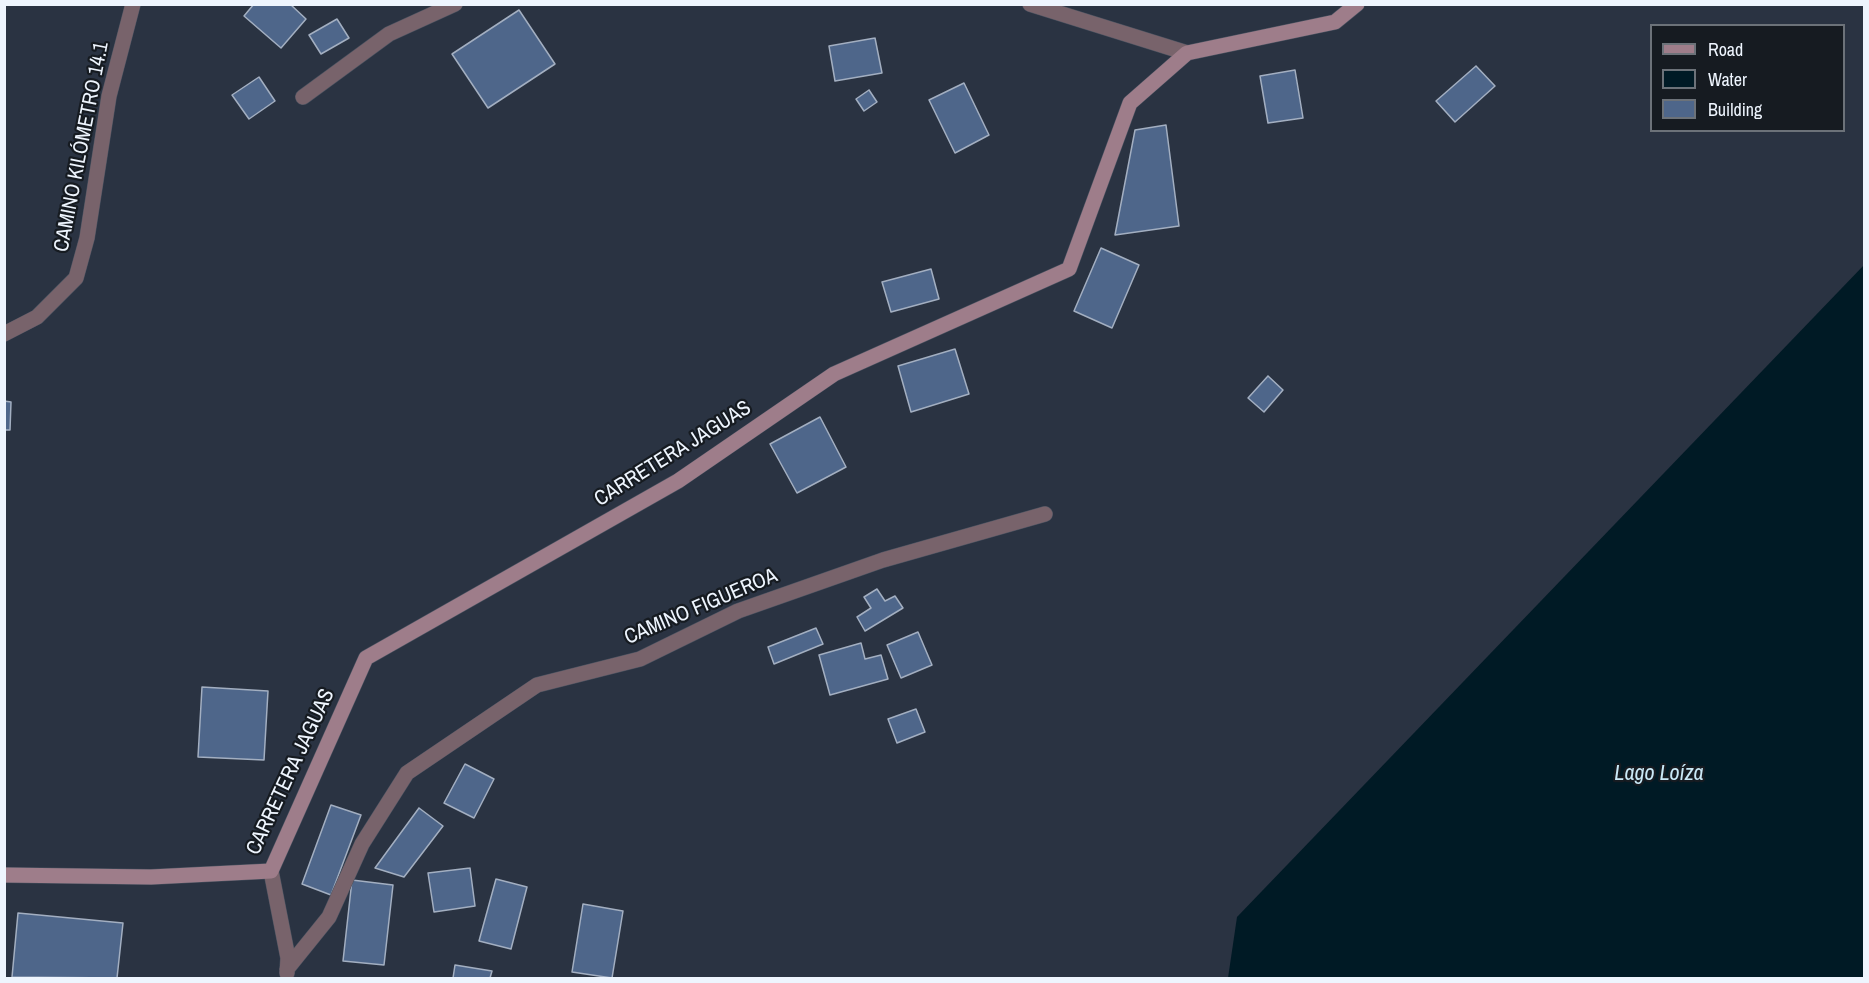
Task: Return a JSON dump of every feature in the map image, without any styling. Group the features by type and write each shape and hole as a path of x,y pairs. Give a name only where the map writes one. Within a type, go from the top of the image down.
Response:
{"street":[{"name":"CAMINO KILÓMETRO 14.1","path":"4,334 37,317 76,278 87,238 109,96 133,4"},
{"path":"303,97 389,34 455,4"},
{"path":"1030,4 1187,53"},
{"name":"CARRETERA JAGUAS","path":"4,875 151,877 271,871 366,658 678,481 834,374 1069,269 1130,103 1187,53 1335,22 1357,4"},
{"name":"CAMINO FIGUEROA","path":"287,974 329,917 362,844 406,773 537,685 640,658 738,611 883,560 1045,514"},
{"path":"271,871 288,958 287,974"}],"water":[{"name":"Lago Loíza","path":"1864,265 1864,978 1228,978 1237,917"}],"building":[{"path":"254,4 290,4 306,19 281,48 244,16"},
{"path":"519,10 555,64 488,108 452,54"},
{"path":"337,19 349,38 321,54 309,35"},
{"path":"875,38 882,73 835,81 829,46"},
{"path":"1476,66 1495,86 1455,122 1436,101"},
{"path":"1295,70 1303,118 1268,123 1260,76"},
{"path":"259,77 275,101 249,119 232,95"},
{"path":"964,83 989,135 955,153 929,100"},
{"path":"869,90 877,102 864,111 856,99"},
{"path":"1166,125 1179,226 1115,235 1135,130"},
{"path":"1101,248 1139,265 1112,328 1074,311"},
{"path":"931,269 939,299 891,312 882,282"},
{"path":"955,349 969,394 911,412 898,366"},
{"path":"1268,376 1283,390 1264,412 1248,398"},
{"path":"4,401 11,402 10,430 4,430"},
{"path":"820,417 846,467 797,493 770,444"},
{"path":"877,589 885,601 895,596 903,608 865,631 857,617 871,608 864,597"},
{"path":"816,628 823,644 774,664 768,647"},
{"path":"918,632 932,665 901,678 887,645"},
{"path":"861,643 865,659 881,655 888,679 830,695 819,655"},
{"path":"202,687 268,691 264,760 198,757"},
{"path":"916,709 925,732 897,743 888,719"},
{"path":"465,764 494,779 474,818 444,803"},
{"path":"331,805 361,815 331,895 302,884"},
{"path":"419,808 443,826 404,877 375,868"},
{"path":"470,868 475,906 434,912 428,873"},
{"path":"496,879 527,887 511,949 479,941"},
{"path":"352,880 393,885 384,965 343,961"},
{"path":"583,904 623,911 612,978 572,972"},
{"path":"18,913 123,923 117,978 12,977"},
{"path":"455,965 492,971 490,978 453,978"}]}
